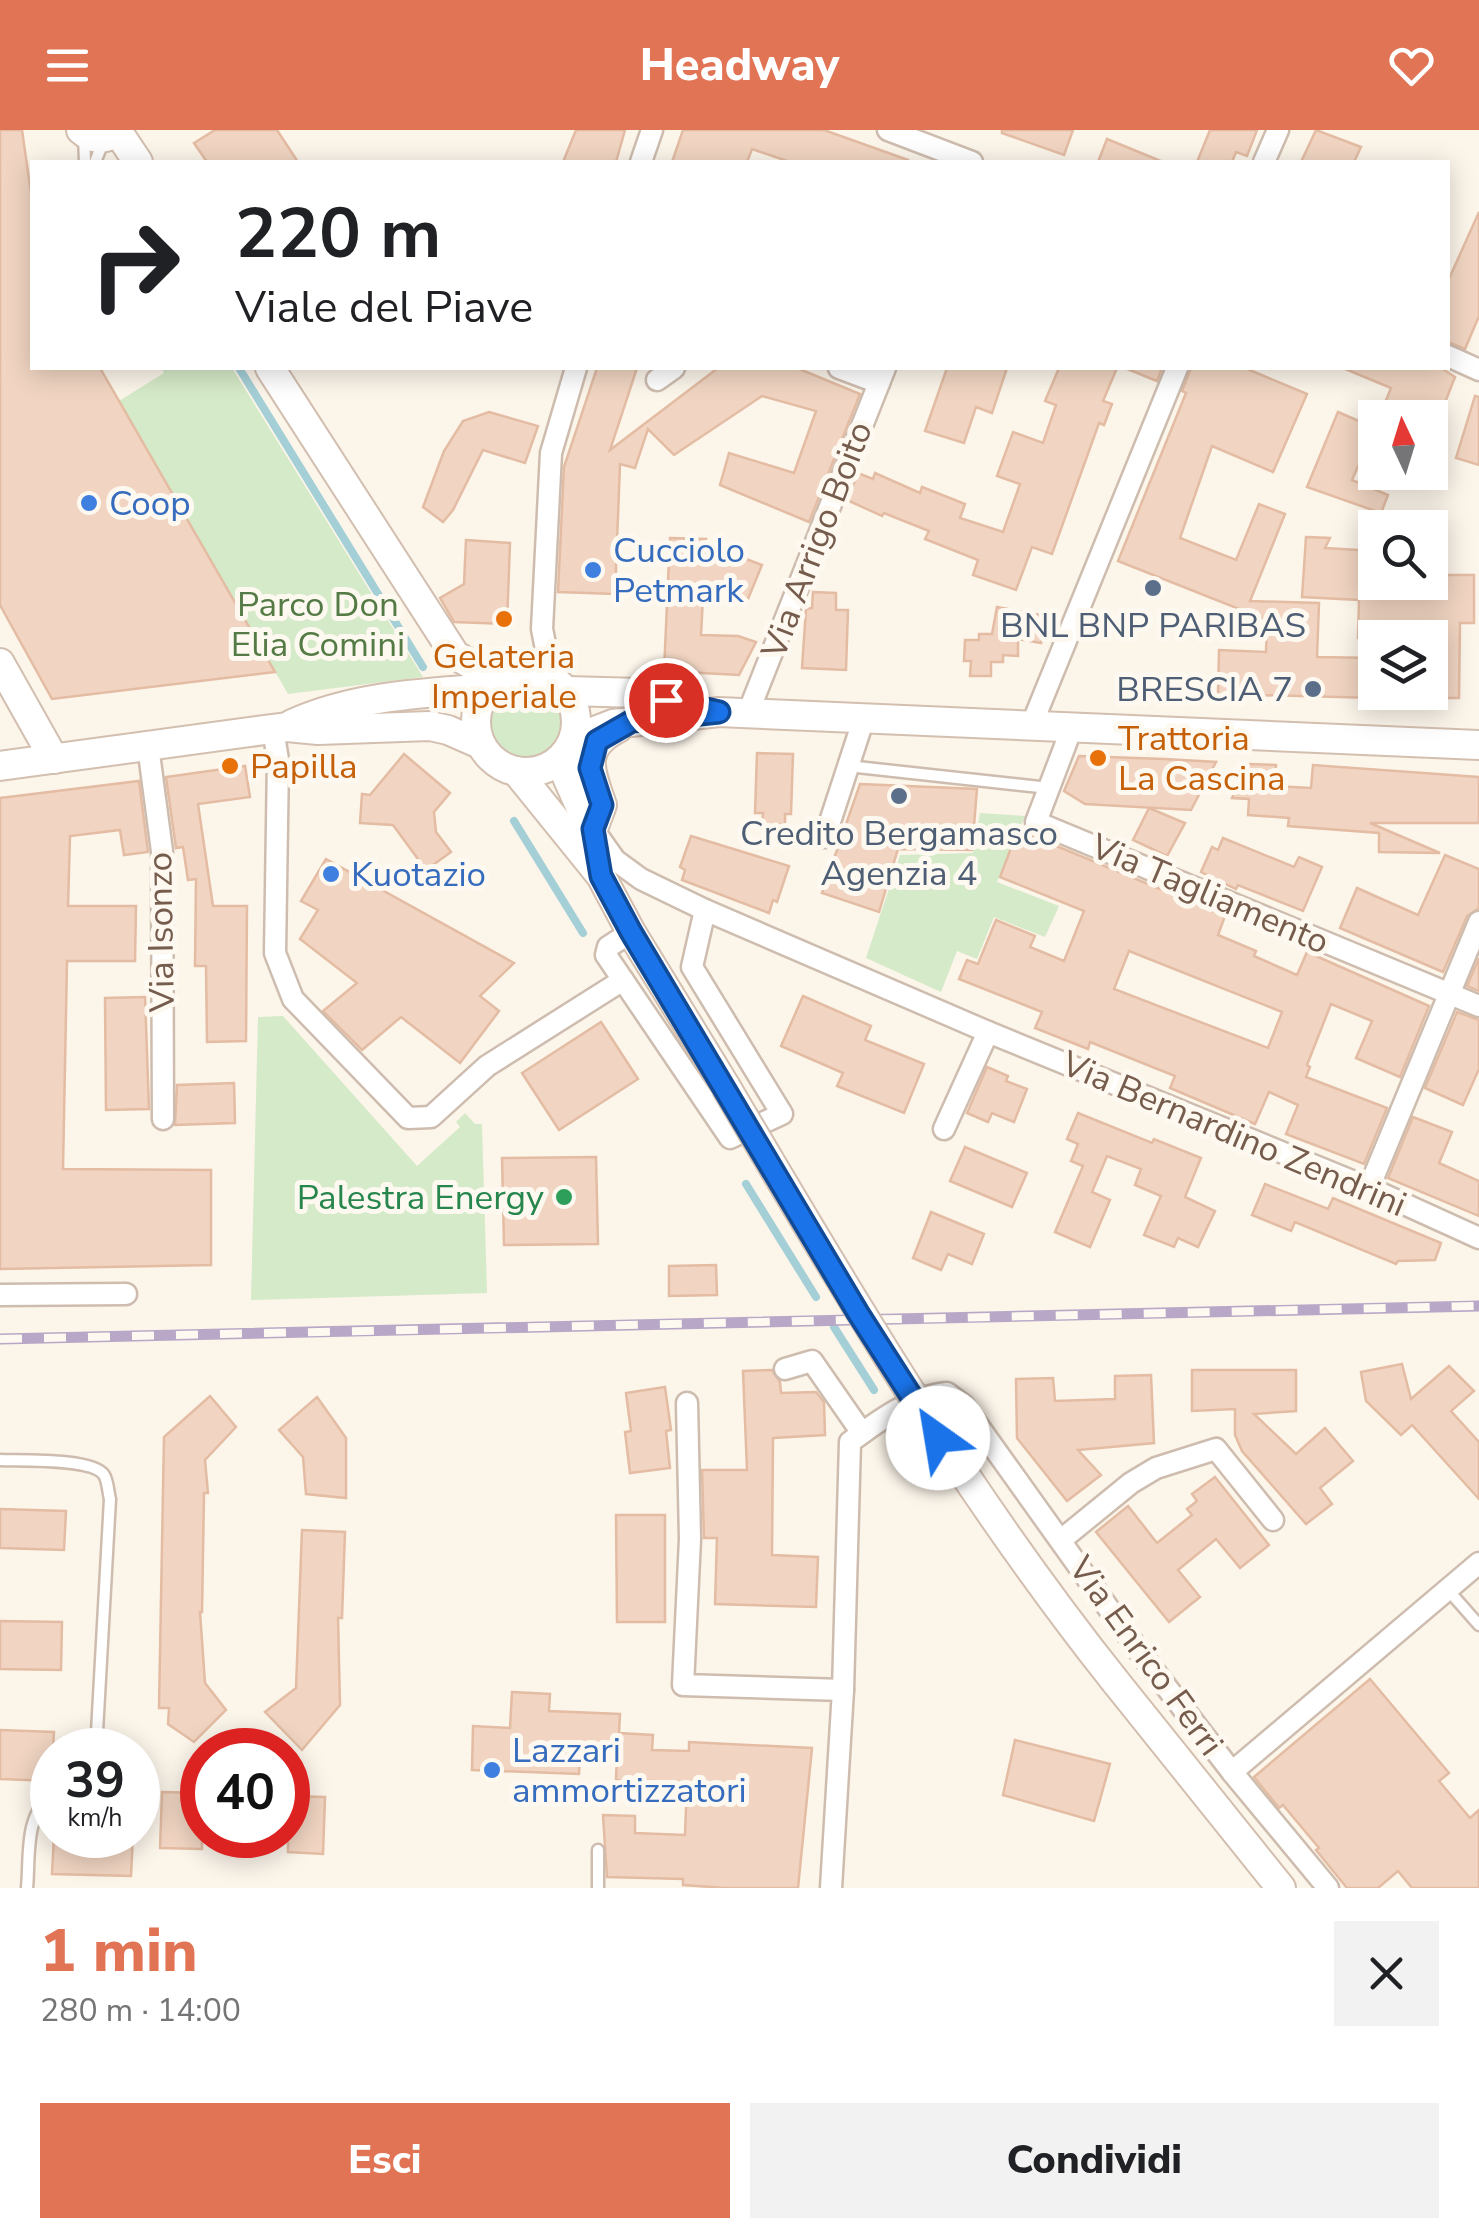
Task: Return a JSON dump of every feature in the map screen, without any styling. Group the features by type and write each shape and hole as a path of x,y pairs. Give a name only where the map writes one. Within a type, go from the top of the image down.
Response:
{"main road":[{"path":"100,138 135,160"},
{"path":"271,370 456,655 493,684"},
{"path":"0,663 54,759"},
{"path":"280,728 348,705 493,684 525,672 560,685 640,693 719,712 1479,745"},
{"path":"480,744 476,715 493,684"},
{"path":"560,685 575,706 577,722 567,777 593,829 601,876"},
{"path":"516,772 543,770 570,747 612,724 719,712"},
{"path":"593,829 602,805 590,768 592,752 597,741 632,721"},
{"path":"0,766 280,728 430,726 480,744 495,762 516,772 601,876 858,1313 958,1470 1048,1598 1281,1888"}],"street":[{"path":"642,160 652,130"},
{"path":"888,130 965,160"},
{"path":"1265,160 1278,130"},
{"path":"1450,357 1477,364"},
{"path":"560,685 542,629 551,452 575,370"},
{"path":"851,370 882,375"},
{"path":"1032,724 1176,370"},
{"name":"Via Arrigo Boito","path":"748,714 882,375"},
{"path":"824,837 864,718"},
{"name":"Via Tagliamento","path":"1073,726 1036,822 1479,1006"},
{"path":"280,728 276,953 293,998 408,1118 432,1117 487,1066 623,980"},
{"name":"Via Isonzo","path":"148,746 162,851 163,1118"},
{"name":"Via Bernardino Zendrini","path":"593,829 615,860 640,879 705,910 988,1032 1369,1188 1479,1238"},
{"path":"631,932 606,950 730,1138 782,1114 692,967 705,910"},
{"path":"1369,1188 1479,922"},
{"path":"944,1128 988,1032"},
{"path":"0,1295 126,1294"},
{"path":"785,1369 812,1361 869,1429 850,1442 844,1690 831,1888"},
{"name":"Via Enrico Ferri","path":"869,1429 902,1407 936,1394 948,1393 964,1406 1144,1658 1328,1888"},
{"path":"687,1403 690,1539 683,1685 844,1690"},
{"name":"Via Enrico Ferri","path":"1061,1540 1131,1483 1156,1468 1216,1449 1273,1520"},
{"name":"Via Enrico Ferri","path":"1232,1772 1479,1563"}],"lane":[{"path":"85,160 100,138"},
{"path":"847,766 1049,788"},
{"path":"0,1460 88,1465 103,1474 110,1499 97,1728"},
{"path":"1449,1591 1479,1625"},
{"path":"27,1888 30,1848"},
{"path":"598,1850 598,1888"}],"green space":[{"name":"Parco Don Elia Comini","path":"163,370 233,370 423,677 288,694 119,401 164,373"},
{"path":"526,689 551,699 561,724 551,749 526,759 501,749 491,724 501,699"},
{"path":"980,813 1025,816 997,882 1059,906 1045,937 994,917 977,959 957,951 941,992 866,958 900,855 973,853"},
{"path":"283,1016 417,1166 460,1127 456,1122 465,1113 475,1124 482,1124 487,1293 251,1300 258,1017"}],"building":[{"name":"Coop","path":"0,130 22,130 30,186 30,370 101,370 275,672 52,699 0,605"},
{"path":"215,130 277,130 297,160 206,160 194,143"},
{"path":"576,130 625,130 617,160 564,160"},
{"path":"683,130 824,130 908,160 784,160 752,149 748,160 673,160"},
{"path":"1002,130 1073,130 1064,155"},
{"path":"1210,130 1257,130 1247,156 1236,152 1233,160 1198,160"},
{"path":"1316,130 1361,147 1355,160 1302,160"},
{"path":"1107,139 1158,160 1099,160"},
{"path":"1479,212 1479,316 1465,349 1450,343 1450,277"},
{"path":"596,370 636,370 610,450 715,370 802,370 860,394 809,522 720,485 729,453 794,473 816,411 762,396 674,455 648,429 635,468 620,464 615,594 558,592 564,467"},
{"path":"946,370 1006,370 992,413 976,407 964,443 925,431"},
{"path":"1058,370 1116,370 1103,401 1112,404 1104,425 1099,423 1052,554 1032,547 1016,590 973,575 978,560 925,539 929,531 847,500 858,473 873,479 875,473 920,493 922,487 965,504 960,518 1003,532 1020,484 997,476 1013,432 1043,443 1056,405 1045,401"},
{"path":"1130,370 1161,370 1157,381"},
{"path":"1190,370 1250,370 1307,394 1273,472 1212,446 1180,538 1236,560 1259,504 1285,514 1250,601 1319,603 1317,657 1358,658 1358,698 1218,694 1219,650 1266,652 1267,620 1118,561 1186,393 1182,391"},
{"path":"1348,370 1444,370 1455,377 1446,400 1386,400 1391,388"},
{"path":"1475,396 1479,397 1479,465 1456,458"},
{"path":"489,412 538,426 525,463 483,450 443,522 423,507 444,451 463,421"},
{"path":"1338,412 1358,421 1358,466 1352,480 1358,482 1358,490 1388,495 1382,510 1307,487"},
{"path":"1306,537 1330,538 1325,548 1358,550 1358,600 1302,597"},
{"path":"670,538 706,539 705,553 738,556 762,565 748,599 703,596 701,635 738,636 756,642 739,675 664,671"},
{"path":"466,540 510,543 507,624 454,622 440,598 464,584"},
{"path":"1448,575 1474,575 1474,623 1460,623 1459,698 1448,698 1448,620 1358,620 1359,600 1448,600"},
{"path":"813,592 836,593 836,610 848,610 846,670 802,668 806,609 812,608"},
{"path":"997,607 1046,616 1041,643 1018,639 1018,656 1003,655 1003,662 991,662 991,676 970,676 971,661 964,661 965,640 979,640 979,634 992,634"},
{"path":"757,753 793,754 791,814 785,814 785,825 762,824 763,813 755,813"},
{"path":"404,754 450,793 434,812 436,832 451,852 426,870 393,825 360,823 362,794 370,795"},
{"path":"1079,756 1216,762 1191,810 1085,804 1064,791"},
{"path":"1247,764 1276,765 1274,786 1311,788 1313,765 1479,777 1479,823 1370,823 1440,853 1379,852 1379,833 1288,826 1289,818 1248,815 1249,799 1232,798"},
{"path":"245,766 250,797 198,804 213,906 247,906 246,1041 207,1042 206,966 195,966 196,879 188,880 183,847 176,848 166,777"},
{"path":"139,781 148,852 124,855 120,830 70,836 68,906 136,906 135,961 67,961 63,1169 211,1170 211,1265 0,1269 0,798"},
{"path":"860,784 977,789 972,850 898,849 879,912 822,893"},
{"path":"1149,808 1185,823 1167,856 1133,840"},
{"path":"1018,830 1225,916 1218,935 1297,975 1307,952 1429,1006 1400,1077 1356,1058 1372,1021 1331,1004 1306,1077 1387,1108 1364,1164 1286,1134 1298,1105 1269,1092 1255,1124 1170,1088 1175,1076 1090,1042 1088,1049 1035,1028 1042,1012 959,979 967,960 978,964 996,920 1035,936 1030,947 1064,961 1084,911 1000,877","holes":["1129,951 1282,1012 1268,1048 1114,989"]},
{"path":"691,836 789,866 777,902 773,900 769,913 682,880 685,870 680,867"},
{"path":"1223,838 1294,867 1299,857 1322,867 1303,911 1238,885 1236,889 1201,872 1212,847 1218,850"},
{"path":"1445,855 1479,869 1479,908 1467,916 1443,972 1340,928 1357,888 1418,915"},
{"path":"326,859 514,963 480,996 499,1011 460,1063 401,1017 362,1050 323,1011 357,983 300,939 318,910 301,901"},
{"path":"1479,958 1479,991 1467,986"},
{"path":"803,996 871,1026 865,1040 924,1064 904,1113 837,1086 843,1073 781,1046"},
{"path":"145,997 149,1109 106,1110 105,998"},
{"path":"1457,1012 1479,1020 1479,1069 1463,1105 1425,1088"},
{"path":"601,1022 638,1079 559,1130 522,1073"},
{"path":"987,1067 1008,1076 1006,1081 1027,1089 1014,1122 992,1113 988,1122 967,1113"},
{"path":"234,1083 235,1123 175,1125 177,1085"},
{"path":"1078,1113 1201,1158 1185,1197 1215,1211 1198,1247 1178,1238 1174,1247 1144,1235 1161,1196 1135,1185 1141,1169 1107,1156 1092,1192 1110,1200 1090,1247 1055,1232 1083,1166 1071,1161 1078,1144 1067,1139"},
{"path":"1413,1117 1452,1132 1439,1163 1479,1181 1479,1216 1388,1178"},
{"path":"965,1147 1027,1173 1012,1207 950,1181"},
{"path":"596,1157 598,1244 504,1245 502,1158"},
{"path":"1265,1184 1328,1209 1333,1198 1441,1243 1435,1260 1396,1264 1295,1222 1291,1231 1252,1215"},
{"path":"931,1212 984,1234 972,1264 948,1254 941,1270 913,1258"},
{"path":"716,1265 717,1295 669,1296 669,1266"},
{"path":"1402,1364 1411,1399 1449,1366 1474,1391 1451,1411 1479,1442 1479,1499 1412,1425 1401,1435 1366,1401 1361,1372"},
{"path":"772,1370 780,1382 781,1393 816,1392 824,1402 825,1435 773,1438 772,1555 818,1557 816,1607 715,1604 717,1538 704,1538 702,1470 747,1470 743,1371"},
{"path":"1192,1370 1296,1370 1296,1411 1254,1414 1296,1454 1325,1428 1353,1461 1320,1488 1332,1504 1306,1524 1242,1451 1235,1435 1235,1409 1192,1411"},
{"path":"1151,1375 1154,1443 1078,1450 1101,1475 1067,1501 1017,1438 1016,1379 1053,1378 1055,1401 1115,1399 1115,1376"},
{"path":"665,1387 671,1430 666,1431 670,1468 630,1473 625,1432 631,1431 626,1393"},
{"path":"210,1396 236,1427 205,1460 208,1493 204,1493 200,1612 205,1683 226,1710 208,1728 180,1728 180,1732 168,1724 169,1708 159,1708 164,1437"},
{"path":"317,1397 346,1438 346,1498 306,1494 303,1457 279,1430"},
{"path":"1215,1477 1269,1545 1240,1568 1216,1539 1178,1570 1200,1597 1169,1622 1096,1532 1128,1506 1157,1543 1192,1515 1187,1509 1197,1501 1192,1494"},
{"path":"0,1509 66,1511 64,1550 0,1548"},
{"path":"616,1515 665,1515 665,1622 617,1622"},
{"path":"302,1530 345,1532 342,1618 338,1618 340,1705 310,1741 310,1728 281,1728 265,1712 296,1688"},
{"path":"0,1621 62,1622 61,1670 0,1669"},
{"path":"1370,1679 1449,1773 1439,1781 1470,1818 1479,1810 1479,1888 1412,1888 1398,1871 1378,1888 1347,1888 1283,1805 1279,1808 1254,1777"},
{"path":"512,1692 550,1694 549,1711 620,1714 619,1733 653,1735 652,1750 689,1751 689,1742 812,1748 798,1888 725,1888 683,1885 683,1879 607,1877 603,1815 635,1816 635,1833 685,1835 687,1782 616,1780 617,1755 580,1753 579,1774 472,1770 473,1726 510,1728"},
{"path":"0,1730 30,1731 30,1780 0,1779"},
{"path":"1015,1740 1110,1764 1094,1821 1003,1795"},
{"path":"162,1792 180,1792 180,1848 160,1848"},
{"path":"310,1797 325,1797 323,1854 310,1853"},
{"path":"53,1858 132,1858 131,1876 52,1874"}],"waterway":[{"path":"240,370 423,667"},
{"path":"514,821 583,933"},
{"path":"746,1184 816,1297"},
{"path":"834,1327 874,1390"},
{"path":"901,1429 928,1465"}],"railway":[{"path":"0,1339 1479,1306"}],"place":[{"name":"Coop","path":"89,503"},
{"name":"Cucciolo Petmark","path":"593,570"},
{"name":"BNL BNP PARIBAS","path":"1153,588"},
{"name":"Gelateria Imperiale","path":"504,619"},
{"name":"BRESCIA 7","path":"1313,689"},
{"name":"Trattoria La Cascina","path":"1098,758"},
{"name":"Papilla","path":"230,766"},
{"name":"Credito Bergamasco Agenzia 4","path":"899,796"},
{"name":"Kuotazio","path":"331,874"},
{"name":"Palestra Energy","path":"564,1197"},
{"name":"Lazzari ammortizzatori","path":"492,1770"}],"route":[{"path":"666,700 719,712 632,721 597,741 590,768 602,805 593,829 601,876 858,1313 938,1438"}]}
